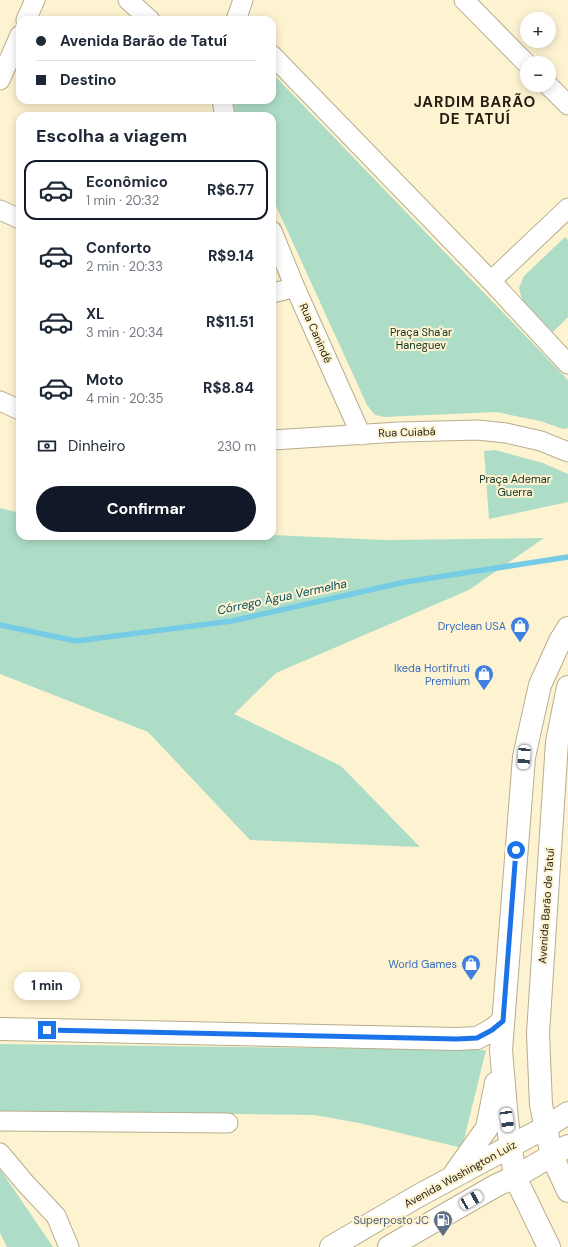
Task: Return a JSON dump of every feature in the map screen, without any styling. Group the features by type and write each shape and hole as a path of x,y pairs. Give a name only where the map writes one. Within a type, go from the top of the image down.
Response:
{"main road":[{"path":"452,1177 487,1128 492,1105 501,1050 524,757 540,685 560,641 568,628"},
{"name":"Avenida Barão de Tatuí","path":"568,686 556,742 538,1033 542,1105 546,1127 560,1151 568,1191"},
{"path":"0,1029 457,1039 477,1038 492,1030 503,1021"},
{"path":"501,1050 515,1177 548,1247"},
{"name":"Avenida Washington Luiz","path":"331,1247 452,1177 546,1127 568,1113"},
{"path":"390,1247 560,1151"}],"street":[{"path":"28,16 35,0"},
{"path":"128,0 146,16"},
{"path":"237,16 243,0"},
{"path":"464,0 520,57"},
{"path":"0,80 16,44"},
{"path":"276,59 491,281 568,364"},
{"path":"555,92 568,106"},
{"path":"491,281 568,208"},
{"path":"0,210 16,217"},
{"name":"Rua Canindé","path":"276,241 294,285 361,435"},
{"path":"276,292 285,290 294,285"},
{"path":"0,401 16,408"},
{"name":"Rua Cuiabá","path":"276,440 399,432 478,430 506,433 541,441 568,452"},
{"name":"Rua Cuiabá","path":"541,441 568,439"},
{"path":"0,1121 228,1122"},
{"path":"0,1136 9,1126 20,1121"},
{"path":"0,1153 56,1216 69,1247"}],"green space":[{"name":"Praça Sha'ar Haneguev","path":"276,77 568,380 568,428 563,429 540,421 496,412 384,417 375,415 367,405 276,206 276,112 235,112 234,104 276,104"},
{"path":"565,237 568,240 568,317 553,332 522,300 519,288 524,276"},
{"name":"Praça Ademar Guerra","path":"495,450 543,463 568,474 568,502 489,519 484,451"},
{"path":"0,508 16,512 16,540 276,540 276,535 384,540 544,538 469,590 276,673 234,714 341,766 420,847 250,840 148,732 0,674"},
{"path":"0,1044 486,1050 462,1148 359,1123 314,1115 0,1111"},
{"path":"0,1169 53,1247 7,1247 0,1233"}],"waterway":[{"name":"Córrego Àgua Vermelha","path":"0,625 76,641 232,621 405,582 568,557"}],"place":[{"name":"Dryclean USA","path":"520,643"},
{"name":"Ikeda Hortifruti Premium","path":"484,691"},
{"name":"World Games","path":"471,981"},
{"name":"Superposto JC","path":"443,1237"}],"district":[{"name":"JARDIM BARÃO DE TATUÍ","path":"475,110"}],"route":[{"path":"47,1030 457,1039 477,1038 492,1030 503,1021 516,850"}]}
